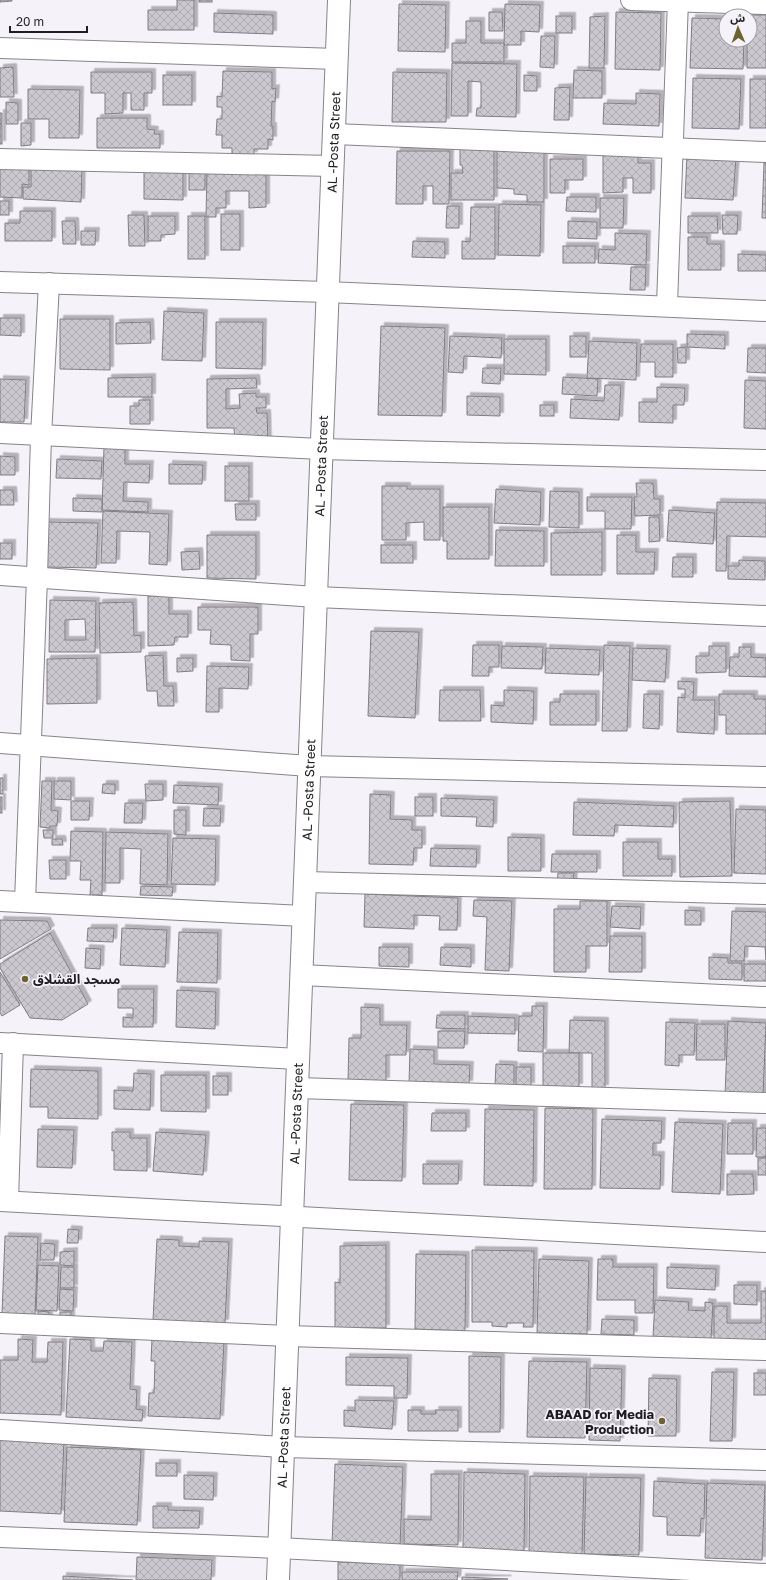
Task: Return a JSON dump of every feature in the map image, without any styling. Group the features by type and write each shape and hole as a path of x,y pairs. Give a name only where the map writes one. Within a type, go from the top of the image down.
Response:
{"street":[{"name":"AL -Posta Street","path":"278,1580 339,0"},
{"path":"631,0 766,4"},
{"path":"667,305 678,1"},
{"path":"0,48 337,59"},
{"path":"334,134 766,152"},
{"path":"0,159 333,166"},
{"path":"0,282 328,292 766,310"},
{"path":"24,902 31,744 41,436 49,283"},
{"path":"0,433 321,449 766,460"},
{"path":"0,575 316,597 766,616"},
{"path":"0,743 31,744 309,766 766,777"},
{"path":"305,882 766,894"},
{"path":"0,901 304,916"},
{"path":"301,975 766,997"},
{"path":"298,1059 6,1043 4,1201 766,1242"},
{"path":"297,1088 766,1103"},
{"path":"0,1323 287,1336 766,1350"},
{"path":"0,1430 283,1447 766,1460"},
{"path":"0,1537 279,1548 766,1574"}],"building":[{"path":"0,0 12,0 12,1 0,2"},
{"path":"177,0 194,0 194,30 148,30 148,10 177,10"},
{"path":"199,0 212,0 212,2 199,2"},
{"path":"399,4 446,5 445,52 398,51"},
{"path":"505,4 540,5 539,32 521,31 521,45 504,45"},
{"path":"489,12 502,12 503,31 489,31"},
{"path":"616,12 661,13 660,70 615,69"},
{"path":"214,13 273,15 273,34 214,32"},
{"path":"758,15 766,15 766,68 747,68 747,48 758,48"},
{"path":"556,16 572,16 572,33 556,33"},
{"path":"605,16 604,68 589,68 590,17"},
{"path":"692,18 718,19 718,48 744,48 743,69 690,68"},
{"path":"466,21 481,21 481,43 504,43 504,62 452,62 452,43 466,43"},
{"path":"541,36 555,36 554,68 540,67"},
{"path":"452,63 517,64 516,117 476,116 477,108 481,108 481,82 468,81 468,116 451,116"},
{"path":"13,67 14,97 0,97 0,68"},
{"path":"574,70 602,71 602,98 573,98"},
{"path":"223,71 272,72 272,89 276,88 275,102 272,101 271,126 273,126 273,140 268,139 268,149 254,149 254,155 232,155 232,148 222,148 222,135 216,135 217,119 222,119 222,107 217,107 217,96 222,97"},
{"path":"91,72 152,72 152,93 144,93 144,110 131,110 131,93 123,93 123,113 105,114 105,93 91,93"},
{"path":"393,72 447,73 446,122 392,122"},
{"path":"163,75 192,75 192,105 163,105"},
{"path":"524,75 537,76 537,91 524,91"},
{"path":"693,78 741,79 739,129 692,128"},
{"path":"750,79 766,79 766,128 750,128"},
{"path":"570,87 569,120 554,120 555,88"},
{"path":"28,89 80,90 79,138 49,138 49,119 28,119"},
{"path":"636,93 660,94 659,126 603,124 604,103 636,104"},
{"path":"6,102 18,103 18,124 6,124"},
{"path":"0,113 2,113 2,123 0,124"},
{"path":"97,118 147,118 147,129 155,130 154,134 160,134 160,148 97,148"},
{"path":"21,123 31,123 31,145 21,146"},
{"path":"0,124 2,124 2,144 0,144"},
{"path":"460,148 494,148 494,200 451,200 451,173 463,173 462,165 460,165"},
{"path":"497,149 544,149 544,202 527,202 527,195 514,194 514,189 497,188"},
{"path":"397,151 450,151 449,204 433,204 433,186 423,186 423,204 396,204"},
{"path":"603,154 638,154 638,163 651,163 651,193 633,193 633,178 623,178 623,192 603,193"},
{"path":"687,155 736,157 733,200 685,198"},
{"path":"550,159 583,159 583,180 565,180 565,193 550,193"},
{"path":"764,163 766,163 766,218 762,218"},
{"path":"0,165 29,166 29,185 22,184 22,198 0,197"},
{"path":"31,166 82,168 81,202 23,199 23,187 31,187"},
{"path":"144,172 183,172 183,200 144,199"},
{"path":"189,173 205,173 205,190 189,190"},
{"path":"207,173 266,173 266,207 249,208 249,191 226,191 226,208 216,208 216,217 206,217"},
{"path":"567,197 596,197 596,212 566,211"},
{"path":"600,198 624,198 623,228 600,228"},
{"path":"0,201 9,201 9,215 0,215"},
{"path":"499,204 541,205 540,256 498,255"},
{"path":"447,206 459,206 459,228 446,228"},
{"path":"471,207 495,207 495,259 462,259 462,241 470,242"},
{"path":"20,211 52,211 52,241 5,241 5,223 20,223"},
{"path":"221,214 240,214 240,250 221,250"},
{"path":"128,215 144,215 145,246 129,246"},
{"path":"722,215 738,215 737,234 723,234"},
{"path":"148,216 175,216 175,234 161,235 161,241 148,241"},
{"path":"188,216 205,216 205,259 188,259"},
{"path":"688,216 717,216 718,233 688,233"},
{"path":"62,221 75,221 76,244 63,244"},
{"path":"568,221 597,222 597,239 568,238"},
{"path":"81,231 96,231 95,245 81,245"},
{"path":"615,233 647,234 646,265 598,263 599,249 615,250"},
{"path":"688,237 707,237 707,244 721,244 721,270 688,270"},
{"path":"413,241 445,242 445,258 412,257"},
{"path":"563,246 595,246 595,263 563,263"},
{"path":"738,254 766,255 766,271 738,271"},
{"path":"631,267 646,267 645,290 630,290"},
{"path":"164,311 204,313 202,361 162,360"},
{"path":"0,318 21,318 21,336 0,335"},
{"path":"60,319 110,319 110,370 60,369"},
{"path":"150,322 151,343 116,344 116,323"},
{"path":"216,322 263,322 262,369 216,368"},
{"path":"381,326 445,328 442,416 378,415"},
{"path":"687,334 725,335 725,349 687,347"},
{"path":"450,336 502,338 501,358 464,356 463,373 448,372"},
{"path":"570,336 586,336 586,357 570,357"},
{"path":"504,339 546,339 546,375 504,374"},
{"path":"589,341 637,343 636,380 587,378"},
{"path":"641,344 673,344 673,377 655,377 655,362 640,362"},
{"path":"686,347 686,363 678,363 677,348"},
{"path":"748,348 766,348 766,373 747,372"},
{"path":"483,368 501,368 500,384 482,383"},
{"path":"152,377 152,397 108,397 108,378"},
{"path":"563,377 598,379 597,396 562,394"},
{"path":"256,378 257,388 226,389 226,409 240,408 239,394 256,393 256,397 266,397 266,408 256,408 257,413 267,413 268,442 235,442 234,428 207,428 207,379"},
{"path":"0,379 26,380 24,422 0,422"},
{"path":"745,380 766,381 766,429 744,428"},
{"path":"605,385 621,385 619,420 570,418 571,399 604,401"},
{"path":"657,387 685,388 684,405 673,405 673,423 639,422 639,402 657,402"},
{"path":"467,396 500,397 500,416 467,415"},
{"path":"139,400 150,400 150,424 130,424 130,406 139,406"},
{"path":"540,405 554,405 554,416 540,416"},
{"path":"104,447 125,448 125,464 150,464 149,483 124,482 123,501 148,502 148,512 102,510"},
{"path":"0,456 15,457 15,475 0,475"},
{"path":"57,459 102,461 101,479 56,478"},
{"path":"169,464 203,465 202,484 169,484"},
{"path":"225,466 249,466 249,501 225,501"},
{"path":"636,483 653,483 654,499 660,499 660,515 635,516 634,497 637,497"},
{"path":"382,486 407,486 407,489 440,489 440,540 424,540 424,522 406,523 406,540 382,540"},
{"path":"496,489 541,492 540,525 494,523"},
{"path":"0,490 13,490 14,505 0,505"},
{"path":"550,491 579,492 579,528 549,527"},
{"path":"587,497 632,497 631,529 605,529 605,511 587,511"},
{"path":"73,498 102,499 102,512 73,511"},
{"path":"717,502 766,503 766,537 727,536 726,571 716,571"},
{"path":"235,504 256,504 256,520 236,520"},
{"path":"443,507 489,507 489,559 447,559 447,541 443,541"},
{"path":"669,510 715,513 713,544 667,541"},
{"path":"103,511 169,514 167,565 149,564 150,532 117,531 116,563 101,563"},
{"path":"649,517 659,517 660,541 649,542"},
{"path":"46,522 98,523 96,568 45,567"},
{"path":"496,530 544,531 544,566 495,566"},
{"path":"602,532 602,575 551,575 551,533"},
{"path":"207,535 256,535 256,579 207,578"},
{"path":"617,535 636,535 636,552 655,552 654,574 617,574"},
{"path":"0,543 12,543 12,559 0,559"},
{"path":"381,545 413,545 413,563 381,563"},
{"path":"199,551 200,569 182,570 181,552"},
{"path":"673,557 693,557 693,577 672,577"},
{"path":"739,560 765,561 765,580 728,579 728,566 739,566"},
{"path":"148,596 169,596 169,614 188,614 188,637 175,637 174,645 148,646"},
{"path":"50,600 96,601 95,652 49,652","holes":["85,619 86,640 65,640 65,620"]},
{"path":"133,602 134,636 141,635 141,652 100,653 99,603"},
{"path":"198,607 258,607 258,634 250,634 250,661 231,660 231,645 210,644 211,630 198,630"},
{"path":"371,631 419,632 415,718 368,716"},
{"path":"473,645 499,645 499,667 489,667 489,676 472,676"},
{"path":"604,645 630,646 627,731 602,731"},
{"path":"502,646 543,647 542,669 501,668"},
{"path":"709,646 726,646 726,672 696,673 696,656 709,656"},
{"path":"739,647 751,647 751,657 766,658 766,677 729,676 730,657 739,657"},
{"path":"546,648 600,650 599,675 545,673"},
{"path":"633,648 667,649 665,682 632,680"},
{"path":"163,655 164,686 173,686 174,706 158,706 157,691 147,691 145,656"},
{"path":"97,658 97,703 47,704 47,659"},
{"path":"177,658 193,658 193,671 177,672"},
{"path":"207,666 249,667 248,689 219,688 219,712 206,712"},
{"path":"678,681 694,682 693,700 715,700 714,734 677,732 678,697 685,698 685,689 678,689"},
{"path":"440,690 480,690 481,721 439,721"},
{"path":"504,690 534,691 533,724 491,722 491,705 504,706"},
{"path":"560,694 596,694 596,725 550,725 550,702 560,702"},
{"path":"644,694 660,694 659,729 643,728"},
{"path":"719,694 754,694 754,699 766,699 766,734 726,734 726,715 719,715"},
{"path":"0,778 3,778 3,794 0,794"},
{"path":"42,781 52,781 51,810 58,811 57,826 50,826 50,828 40,827"},
{"path":"54,781 71,781 71,800 54,799"},
{"path":"103,784 115,784 115,794 102,793"},
{"path":"145,784 163,784 163,800 146,801"},
{"path":"174,785 219,787 218,805 173,803"},
{"path":"370,794 391,795 390,819 412,820 412,830 422,830 422,848 414,848 413,865 369,864"},
{"path":"0,797 2,797 2,813 0,813"},
{"path":"415,797 433,797 433,816 415,816"},
{"path":"441,798 494,800 493,827 476,826 477,817 441,816"},
{"path":"71,801 90,801 89,820 71,820"},
{"path":"730,801 732,876 680,877 679,802"},
{"path":"574,802 674,806 673,827 615,825 614,836 573,835"},
{"path":"125,803 143,803 142,823 124,823"},
{"path":"204,808 221,809 220,826 203,826"},
{"path":"736,809 766,810 766,874 734,873"},
{"path":"174,810 186,810 186,835 174,834"},
{"path":"43,830 53,830 53,838 44,838"},
{"path":"71,831 103,832 102,895 90,895 91,880 80,880 81,861 70,861"},
{"path":"106,832 168,834 167,885 140,884 141,849 120,848 120,883 105,883"},
{"path":"508,837 541,838 541,871 508,871"},
{"path":"173,838 216,839 215,885 171,884"},
{"path":"52,839 62,839 63,845 52,845"},
{"path":"623,842 658,842 658,859 672,859 672,876 623,876"},
{"path":"431,848 477,849 476,867 430,866"},
{"path":"552,854 597,854 597,872 551,872"},
{"path":"49,860 66,860 66,879 50,879"},
{"path":"558,873 574,873 573,887 557,886"},
{"path":"141,886 173,887 172,896 140,895"},
{"path":"365,894 458,898 457,930 439,930 440,916 414,915 414,929 364,927"},
{"path":"474,900 512,901 509,971 485,970 487,917 473,916"},
{"path":"580,901 607,901 607,946 586,946 586,972 554,972 554,909 580,909"},
{"path":"612,906 641,907 640,929 610,927"},
{"path":"685,910 701,911 701,925 685,925"},
{"path":"732,911 766,912 766,960 765,947 745,946 744,961 730,961"},
{"path":"0,920 47,921 51,929 0,959"},
{"path":"88,928 114,928 113,942 87,941"},
{"path":"122,928 167,930 165,967 120,965"},
{"path":"179,932 218,933 217,983 177,982"},
{"path":"50,933 88,1004 62,1020 30,1018 0,968 0,964"},
{"path":"610,936 642,936 642,972 609,972"},
{"path":"379,947 409,947 409,967 379,966"},
{"path":"441,947 471,948 471,967 440,965"},
{"path":"86,948 101,949 100,969 85,968"},
{"path":"709,957 728,958 728,963 742,963 742,980 709,979"},
{"path":"744,964 766,964 766,981 744,981"},
{"path":"0,972 20,1005 2,1016 0,1013"},
{"path":"118,989 154,989 153,1027 123,1027 123,1017 133,1018 133,1008 118,1008"},
{"path":"177,990 216,992 215,1029 176,1027"},
{"path":"532,1006 544,1006 543,1052 518,1051 519,1016 532,1016"},
{"path":"361,1007 380,1008 380,1025 407,1025 406,1055 386,1055 386,1081 348,1081 349,1038 361,1038"},
{"path":"437,1015 465,1015 465,1029 436,1028"},
{"path":"468,1016 515,1018 515,1034 468,1033"},
{"path":"570,1020 605,1021 605,1088 592,1088 592,1053 569,1053"},
{"path":"728,1021 766,1023 763,1096 725,1095"},
{"path":"666,1022 695,1023 694,1055 679,1055 679,1066 665,1065"},
{"path":"697,1024 725,1024 725,1060 696,1060"},
{"path":"438,1031 465,1031 464,1048 438,1048"},
{"path":"410,1049 434,1050 434,1064 470,1065 469,1084 409,1083"},
{"path":"543,1053 579,1053 579,1087 543,1086"},
{"path":"496,1064 514,1065 514,1086 495,1086"},
{"path":"516,1067 531,1067 531,1086 516,1086"},
{"path":"31,1069 98,1071 98,1119 48,1118 48,1107 30,1107"},
{"path":"134,1073 151,1074 150,1110 114,1109 114,1090 133,1091"},
{"path":"161,1075 206,1075 206,1112 161,1111"},
{"path":"213,1076 228,1076 228,1095 213,1095"},
{"path":"351,1104 404,1105 402,1181 349,1180"},
{"path":"545,1108 593,1109 592,1189 544,1189"},
{"path":"485,1109 534,1110 533,1186 484,1185"},
{"path":"432,1113 466,1113 466,1131 431,1131"},
{"path":"602,1119 662,1121 661,1143 653,1143 653,1155 661,1155 660,1189 600,1188"},
{"path":"675,1122 723,1124 720,1194 672,1192"},
{"path":"728,1123 753,1123 753,1154 727,1154"},
{"path":"757,1128 766,1128 766,1157 756,1157"},
{"path":"38,1129 74,1130 72,1168 37,1167"},
{"path":"112,1132 130,1132 130,1138 147,1138 147,1171 114,1170"},
{"path":"156,1132 206,1135 203,1175 153,1171"},
{"path":"758,1158 766,1158 766,1175 758,1175"},
{"path":"423,1164 459,1164 458,1184 423,1184"},
{"path":"727,1174 753,1174 754,1194 727,1195"},
{"path":"68,1229 79,1230 78,1243 67,1243"},
{"path":"5,1236 38,1237 35,1315 2,1314"},
{"path":"157,1239 179,1240 179,1246 199,1247 199,1241 229,1242 225,1323 153,1320"},
{"path":"41,1243 55,1244 54,1260 40,1260"},
{"path":"386,1245 386,1328 335,1328 335,1282 340,1283 340,1246"},
{"path":"472,1250 534,1251 533,1327 523,1327 524,1323 507,1323 507,1327 492,1326 492,1322 472,1322"},
{"path":"74,1251 74,1266 60,1265 60,1252"},
{"path":"416,1254 466,1255 465,1331 415,1329"},
{"path":"539,1259 589,1261 587,1334 537,1333"},
{"path":"598,1259 613,1259 613,1267 654,1267 653,1313 635,1313 635,1300 597,1300"},
{"path":"38,1265 59,1266 57,1311 36,1310"},
{"path":"61,1267 74,1267 74,1288 60,1288"},
{"path":"667,1267 716,1269 715,1290 667,1288"},
{"path":"734,1285 757,1285 757,1305 734,1304"},
{"path":"60,1289 74,1290 73,1311 59,1310"},
{"path":"761,1291 766,1291 766,1342 714,1342 714,1306 727,1306 727,1323 761,1323"},
{"path":"655,1300 689,1302 688,1310 705,1311 705,1302 713,1303 711,1339 653,1337"},
{"path":"38,1311 49,1312 49,1320 38,1319"},
{"path":"60,1312 71,1312 71,1321 60,1321"},
{"path":"602,1319 634,1320 634,1335 601,1334"},
{"path":"18,1339 33,1340 32,1362 47,1362 48,1342 63,1342 61,1415 0,1413 0,1360 18,1360"},
{"path":"70,1339 91,1340 91,1351 103,1351 104,1341 132,1342 130,1389 137,1390 136,1409 143,1410 142,1421 66,1417"},
{"path":"152,1339 224,1342 220,1419 148,1416 149,1393 154,1393 155,1361 151,1361"},
{"path":"469,1356 501,1357 500,1432 469,1432"},
{"path":"346,1357 408,1358 407,1398 394,1398 394,1386 346,1385"},
{"path":"529,1361 587,1362 585,1438 527,1437"},
{"path":"590,1368 622,1369 620,1441 589,1440"},
{"path":"712,1372 734,1372 732,1441 710,1441"},
{"path":"754,1373 766,1373 766,1395 754,1395"},
{"path":"649,1378 677,1379 676,1436 648,1436"},
{"path":"355,1400 394,1401 392,1429 344,1426 344,1410 355,1411"},
{"path":"408,1410 421,1410 421,1414 436,1414 435,1410 458,1410 458,1431 408,1431"},
{"path":"0,1438 64,1440 61,1514 0,1511"},
{"path":"67,1447 141,1450 137,1525 64,1522"},
{"path":"156,1463 177,1463 177,1476 156,1476"},
{"path":"335,1464 403,1467 400,1547 332,1545"},
{"path":"464,1472 525,1474 524,1551 463,1550"},
{"path":"431,1474 459,1474 458,1545 404,1544 404,1519 431,1520"},
{"path":"184,1475 214,1476 213,1500 184,1499"},
{"path":"530,1476 584,1477 582,1554 529,1553"},
{"path":"586,1477 641,1478 639,1555 584,1554"},
{"path":"654,1481 705,1484 704,1519 701,1518 700,1536 667,1535 667,1517 653,1516"},
{"path":"707,1483 765,1485 762,1560 705,1558"},
{"path":"153,1506 168,1506 168,1510 200,1511 199,1528 153,1528"},
{"path":"137,1557 212,1560 211,1580 136,1580"},
{"path":"338,1562 400,1564 400,1580 338,1580"},
{"path":"402,1572 458,1572 457,1580 402,1580"},
{"path":"63,1576 133,1580 63,1580"},
{"path":"462,1577 508,1579 462,1580"}],"place":[{"name":"مسجد القشلاق","path":"25,979"},
{"name":"ABAAD for Media Production","path":"662,1421"}]}
